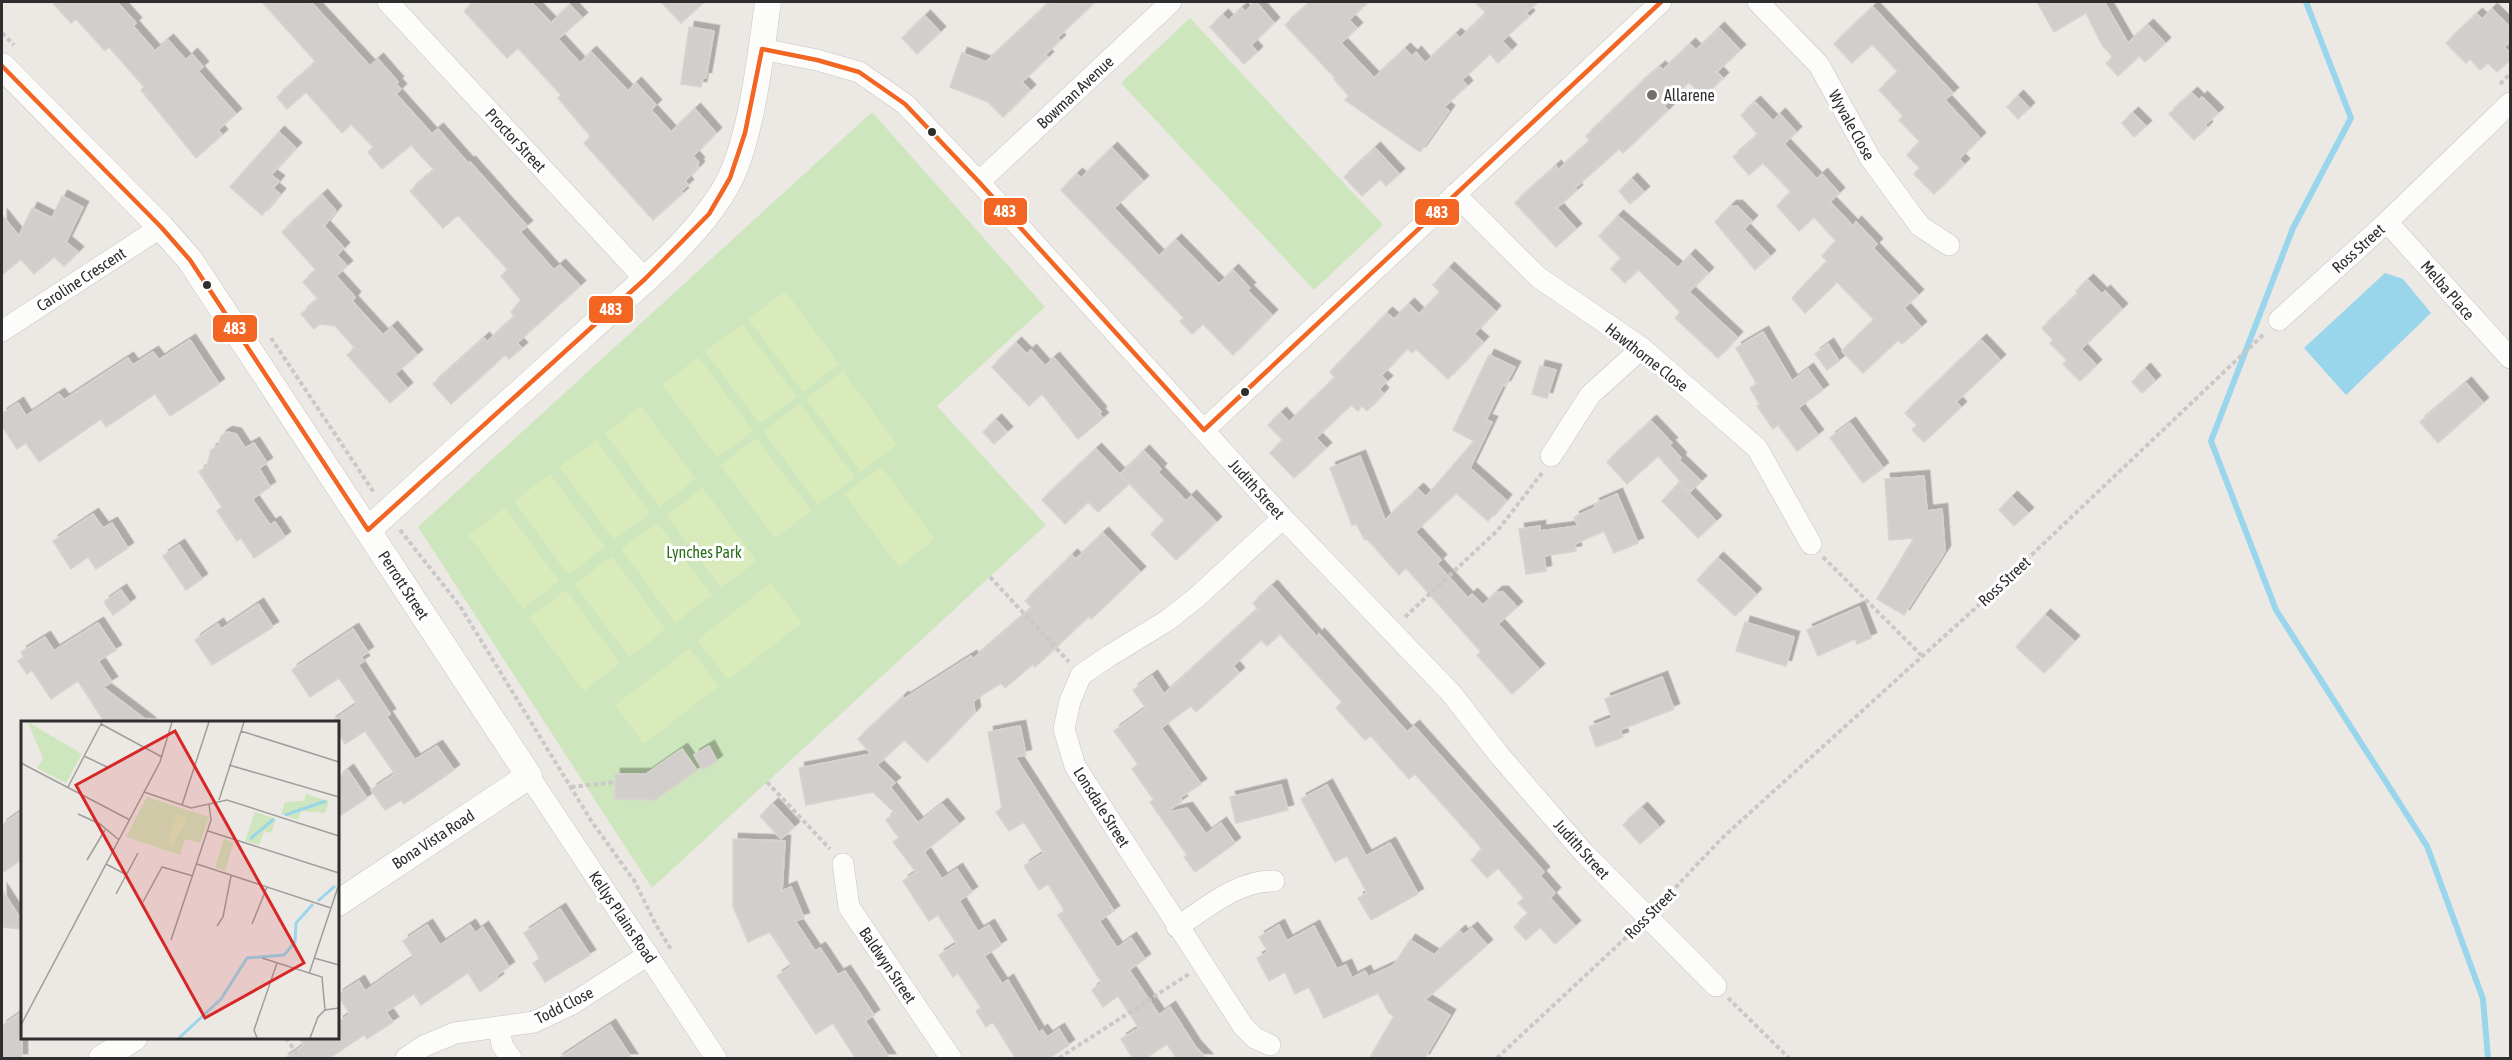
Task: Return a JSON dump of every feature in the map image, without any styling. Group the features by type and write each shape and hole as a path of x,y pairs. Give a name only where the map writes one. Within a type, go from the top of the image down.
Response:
{"street":[{"name":"Proctor Street","path":"388,2 645,279"},
{"path":"368,530 645,279 709,214 730,178 745,134 762,49 768,2"},
{"name":"Bowman Avenue","path":"979,182 1171,2"},
{"path":"1204,430 1661,2"},
{"name":"Wyvale Close","path":"1758,2 1819,65 1870,158 1920,226 1949,245"},
{"name":"Judith Street","path":"762,49 817,60 859,72 905,104 979,182 1283,518 1451,693 1500,756 1564,830 1647,918 1716,986"},
{"name":"Perrott Street","path":"2,66 161,227 190,260 529,776"},
{"name":"Ross Street","path":"2278,320 2387,222 2511,103"},
{"name":"Hawthorne Close","path":"1455,194 1538,277 1642,348 1757,448 1811,544"},
{"name":"Melba Place","path":"2387,222 2511,358"},
{"name":"Caroline Crescent","path":"2,331 161,227"},
{"path":"1551,456 1590,396 1642,348"},
{"name":"Lonsdale Street","path":"1270,1045 1255,1038 1243,1026 1177,927 1075,766 1064,729 1070,701 1081,675 1175,615 1283,518"},
{"name":"Bona Vista Road","path":"339,902 529,776"},
{"name":"Kellys Plains Road","path":"529,776 716,1059"},
{"name":"Baldwyn Street","path":"836,856 849,907 951,1059"},
{"path":"1177,927 1240,887 1258,881 1274,881"},
{"name":"Todd Close","path":"406,1059 424,1046 455,1033 534,1022 572,1004 648,955"},
{"path":"499,1027 502,1045 511,1059"},
{"path":"102,1059 132,1039"}],"path":[{"name":"Ross Street","path":"1497,1059 1647,918 1721,840 1922,656 2278,320"},
{"path":"1413,610 1498,530 1538,480"},
{"path":"400,530 460,606 592,822 635,882 648,910"},
{"path":"1830,564 1922,656"},
{"path":"990,577 1073,667"},
{"path":"571,787 615,782"},
{"path":"767,782 836,856"},
{"path":"1059,1059 1191,973"},
{"path":"1716,986 1790,1059"},
{"path":"287,1039 300,1059"}],"green space":[{"path":"1190,18 1383,225 1314,290 1121,83"},
{"name":"Lynches Park","path":"872,112 1045,307 937,406 1046,525 652,888 418,527"},
{"path":"785,291 839,364 803,392 748,319"},
{"path":"742,324 797,397 760,424 705,351"},
{"path":"699,357 753,431 717,458 662,385"},
{"path":"843,371 897,444 861,472 806,399"},
{"path":"800,404 855,477 818,505 763,431"},
{"path":"641,406 696,479 659,507 605,433"},
{"path":"756,438 812,511 775,538 720,465"},
{"path":"596,440 650,513 614,540 559,467"},
{"path":"881,466 935,539 899,567 844,494"},
{"path":"550,474 605,547 568,575 514,501"},
{"path":"703,488 757,561 721,588 666,515"},
{"path":"505,508 559,581 523,609 468,535"},
{"path":"657,522 712,595 675,623 621,549"},
{"path":"612,556 666,630 629,657 574,584"},
{"path":"771,583 802,623 728,680 697,640"},
{"path":"566,590 620,663 584,691 529,618"},
{"path":"690,648 719,686 644,744 615,705"}],"water":[{"path":"2385,273 2403,279 2431,313 2346,395 2304,348"}],"building":[{"path":"52,2 117,2 136,23 133,26 155,51 168,40 186,60 192,54 203,67 198,71 236,114 218,130 222,135 196,158 141,90 144,87 109,47 105,51 76,19 71,23"},
{"path":"262,2 311,2 370,66 378,59 398,82 396,84 401,89 396,94 432,134 438,129 468,163 470,162 527,226 520,232 554,270 560,265 580,286 517,343 522,348 509,359 505,355 451,404 433,384 484,338 487,342 515,316 511,312 521,300 501,276 508,270 458,215 443,228 410,191 434,170 411,145 382,169 368,152 373,147 351,124 342,133 306,92 287,109 277,97 316,62"},
{"path":"474,2 531,2 551,23 570,5 582,18 558,39 580,63 591,52 628,91 636,83 656,105 651,110 671,132 695,109 716,133 693,156 699,163 697,165 699,167 685,181 688,185 681,191 683,193 653,220 584,143 591,137 558,98 561,95 518,48 507,58 464,11"},
{"path":"661,2 704,2 681,23"},
{"path":"1050,2 1095,2 1057,38 1060,40 1045,55 1048,57 1022,82 1030,90 1003,117 988,102 950,87 962,53 986,62"},
{"path":"1256,2 1274,23 1251,45 1257,52 1244,64 1210,27 1223,15 1228,21 1242,8 1245,12"},
{"path":"1311,2 1368,2 1349,20 1357,28 1341,43 1374,78 1405,49 1412,56 1416,52 1425,63 1456,34 1460,38 1486,13 1475,2 1538,2 1526,13 1529,16 1502,41 1511,50 1498,63 1490,54 1462,80 1467,86 1444,107 1449,111 1420,152 1345,100 1349,96 1335,78 1285,25"},
{"path":"2037,2 2106,2 2128,43 2148,25 2165,43 2145,62 2139,56 2118,76 2106,63 2113,57 2102,45 2086,13 2054,32"},
{"path":"1873,7 1953,93 1945,100 1980,138 1959,159 1964,164 1934,194 1914,174 1920,168 1907,155 1920,142 1899,120 1903,116 1879,90 1898,72 1872,44 1852,63 1834,44"},
{"path":"2492,9 2511,28 2511,41 2504,47 2511,54 2511,59 2497,72 2488,63 2480,70 2470,59 2466,63 2446,43 2477,14 2482,19"},
{"path":"925,16 940,32 917,54 902,38"},
{"path":"689,27 714,31 706,78 703,77 701,87 681,84"},
{"path":"1719,28 1740,50 1717,72 1723,78 1703,97 1689,82 1664,106 1668,110 1623,153 1619,149 1575,188 1577,190 1557,208 1576,229 1556,247 1515,203 1556,166 1558,170 1590,141 1586,136 1640,84 1660,67 1663,70 1690,44 1696,50"},
{"path":"2192,93 2199,100 2202,97 2218,113 2194,140 2169,114"},
{"path":"2018,96 2029,108 2018,119 2007,107"},
{"path":"1755,102 1773,121 1780,114 1796,132 1784,144 1817,179 1822,174 1839,193 1830,202 1853,226 1856,222 1877,244 1873,248 1918,295 1904,308 1921,327 1902,344 1898,340 1863,373 1842,351 1874,320 1837,282 1805,313 1792,298 1827,261 1822,256 1836,241 1814,217 1799,231 1777,206 1791,192 1763,163 1749,175 1733,157 1758,135 1741,115"},
{"path":"2133,113 2146,126 2134,137 2122,123"},
{"path":"279,132 296,148 271,175 279,181 273,188 280,194 262,215 230,187"},
{"path":"1112,148 1143,181 1114,208 1159,256 1176,240 1219,284 1233,270 1250,288 1247,290 1272,315 1233,355 1203,324 1192,334 1180,321 1184,318 1061,190 1077,174 1081,178"},
{"path":"1375,148 1399,174 1386,186 1380,179 1362,196 1344,177"},
{"path":"1632,179 1644,192 1630,204 1619,191"},
{"path":"322,195 336,211 324,226 344,248 337,255 347,266 336,276 355,297 352,301 383,335 392,327 417,355 395,374 407,388 390,403 347,355 355,348 335,326 320,324 314,329 301,314 318,299 303,282 316,270 282,232"},
{"path":"62,196 83,207 66,242 78,252 64,266 54,257 34,274 21,259 2,275 2,215 19,236 32,208 52,218"},
{"path":"1731,206 1737,206 1752,221 1744,229 1770,256 1755,270 1715,222"},
{"path":"1618,216 1678,268 1690,255 1708,273 1689,292 1737,337 1718,358 1675,318 1680,312 1638,269 1625,283 1611,269 1621,258 1599,236"},
{"path":"1449,268 1495,311 1474,334 1483,342 1448,379 1416,349 1412,353 1407,348 1381,376 1387,381 1379,389 1383,393 1367,411 1362,406 1358,411 1351,405 1316,438 1326,448 1294,478 1270,453 1283,440 1268,425 1281,413 1289,422 1335,378 1330,372 1387,313 1394,319 1409,304 1419,314 1440,292 1433,285"},
{"path":"2088,280 2102,294 2105,291 2122,309 2081,349 2096,365 2080,381 2063,364 2067,360 2050,343 2053,340 2042,328"},
{"path":"1763,332 1792,381 1808,369 1823,390 1798,408 1818,435 1797,451 1778,425 1773,429 1757,406 1760,405 1750,388 1757,384 1736,348"},
{"path":"190,340 219,384 170,416 155,394 106,427 101,419 39,462 26,443 17,449 2,426 2,414 18,403 26,416 59,394 64,400 128,358 133,365 153,352 159,360"},
{"path":"1981,340 2000,360 1956,402 1961,407 1924,442 1912,430 1917,425 1905,413"},
{"path":"1016,343 1027,354 1031,350 1045,366 1054,358 1101,412 1099,414 1103,418 1078,439 1042,394 1029,406 992,367"},
{"path":"1828,344 1839,361 1827,370 1815,354"},
{"path":"1489,355 1515,367 1505,386 1503,385 1486,420 1492,422 1470,468 1506,500 1488,521 1456,493 1415,532 1441,560 1437,564 1468,598 1472,594 1483,605 1497,592 1503,592 1517,607 1498,624 1539,669 1512,694 1477,655 1481,652 1406,568 1399,575 1367,539 1365,540 1356,524 1352,525 1330,468 1360,456 1385,520 1418,489 1426,497 1474,441 1453,430"},
{"path":"1540,366 1556,370 1547,398 1532,394"},
{"path":"2145,369 2155,381 2142,393 2132,382"},
{"path":"2466,383 2483,403 2438,443 2420,422"},
{"path":"996,420 1007,432 994,444 983,432"},
{"path":"1651,421 1672,443 1669,445 1681,458 1679,460 1701,481 1690,492 1658,456 1627,484 1607,462"},
{"path":"1850,423 1883,468 1863,483 1830,438"},
{"path":"227,432 236,434 245,448 254,443 267,463 259,468 270,487 252,499 270,525 275,522 285,537 254,558 241,538 237,541 217,511 222,507 199,472 207,466 211,450 219,445 221,436"},
{"path":"1096,449 1129,484 1098,512 1088,502 1065,524 1042,500"},
{"path":"1144,451 1161,469 1158,472 1186,501 1191,496 1216,522 1176,560 1151,534 1165,521 1120,474"},
{"path":"1924,476 1927,511 1942,509 1945,551 1904,615 1877,599 1914,538 1889,540 1885,479"},
{"path":"1679,483 1716,521 1698,538 1662,501"},
{"path":"1617,494 1638,543 1614,553 1604,531 1575,544 1576,551 1544,556 1546,571 1526,574 1519,529 1540,526 1540,531 1578,526 1574,517 1596,507 1594,504"},
{"path":"2012,497 2028,513 2014,526 1999,510"},
{"path":"93,514 103,528 112,523 128,548 96,569 88,557 71,569 53,541"},
{"path":"1103,533 1140,572 1091,619 1089,616 1035,667 1033,664 1005,688 1001,683 973,701 975,712 927,762 904,740 877,765 895,783 890,787 918,823 942,804 959,824 924,852 942,879 957,869 972,892 959,901 978,932 989,925 1001,945 984,956 1002,984 1008,980 1039,1033 1042,1030 1047,1037 1059,1029 1069,1045 1048,1059 1016,1059 993,1022 986,1027 976,1011 981,1008 958,973 953,977 939,955 957,944 938,915 929,921 903,881 916,872 893,842 899,838 886,820 895,813 873,792 806,805 799,768 871,754 858,739 903,697 904,699 971,656 973,659 1032,608 1025,601 1072,555 1076,559"},
{"path":"179,545 202,579 186,590 163,556"},
{"path":"1718,558 1756,594 1735,616 1697,580"},
{"path":"1272,586 1317,637 1319,634 1407,732 1414,726 1544,872 1540,876 1555,893 1550,898 1575,926 1555,944 1540,927 1526,940 1514,927 1529,914 1518,903 1524,898 1498,868 1487,878 1471,860 1482,850 1478,844 1415,774 1409,779 1371,736 1365,740 1336,708 1342,702 1280,634 1267,646 1261,640 1233,666 1239,673 1196,712 1191,706 1161,728 1201,784 1180,798 1182,801 1166,813 1187,808 1206,834 1221,823 1235,843 1195,872 1184,857 1187,855 1150,802 1154,800 1132,769 1138,764 1114,731 1146,708 1133,690 1152,676 1164,694 1258,609 1253,603"},
{"path":"121,590 130,603 113,615 104,602"},
{"path":"258,604 273,627 212,665 195,640 218,624 221,629"},
{"path":"1859,607 1871,638 1857,644 1855,639 1818,656 1807,630"},
{"path":"2045,615 2074,641 2044,673 2016,647"},
{"path":"1745,622 1794,637 1786,666 1736,651"},
{"path":"98,623 116,650 98,661 112,682 103,687 147,721 104,721 78,681 51,699 32,670 27,674 18,661 24,657 21,652 45,637 54,651"},
{"path":"353,629 368,652 361,657 364,661 358,665 390,714 386,716 415,760 437,746 454,770 404,804 401,800 385,810 371,790 395,774 365,731 345,744 339,734 339,721 332,721 357,704 339,678 310,697 292,670"},
{"path":"1662,677 1674,709 1620,730 1623,737 1596,747 1589,727 1612,718 1605,699"},
{"path":"1020,726 1026,755 1015,757 1114,911 1099,921 1117,948 1131,938 1145,959 1129,970 1159,1015 1170,1007 1195,1046 1207,1059 1177,1059 1167,1044 1145,1059 1133,1059 1121,1039 1139,1028 1118,996 1103,1007 1092,990 1102,983 1058,915 1065,911 1048,884 1039,890 1024,866 1044,853 1024,822 1009,831 996,812 1002,808 988,732"},
{"path":"709,746 717,761 703,770 694,755"},
{"path":"682,749 697,770 655,800 615,799 615,774 646,774"},
{"path":"348,770 367,798 339,816 339,777"},
{"path":"1281,785 1288,810 1236,823 1230,797"},
{"path":"1327,785 1366,856 1390,843 1418,894 1371,920 1358,898 1367,893 1347,856 1335,862 1301,799"},
{"path":"773,804 794,827 781,839 760,816"},
{"path":"1642,808 1659,827 1640,844 1623,825"},
{"path":"21,812 21,860 2,873 2,825"},
{"path":"733,839 785,841 782,891 791,887 804,918 795,921 815,951 820,948 838,975 845,971 874,1015 865,1021 890,1059 856,1059 833,1023 816,1034 777,976 792,966 770,932 748,942 733,906"},
{"path":"2,890 21,919 21,929 2,927"},
{"path":"560,909 590,955 545,982 533,963 540,959 524,933"},
{"path":"427,925 440,945 470,925 475,933 483,927 509,967 496,976 498,979 480,992 468,973 421,1005 414,994 386,1012 393,1022 367,1039 364,1035 328,1059 284,1059 304,1045 300,1039 339,1039 339,1021 350,1014 339,994 359,981 365,991 414,957 403,941"},
{"path":"1279,925 1287,941 1314,926 1337,969 1346,965 1352,978 1365,971 1368,977 1394,965 1410,940 1434,955 1460,931 1463,935 1472,928 1487,945 1425,1000 1450,1015 1424,1059 1369,1059 1394,1016 1389,1013 1378,993 1324,1018 1309,987 1295,994 1285,972 1269,981 1257,958 1268,952 1259,937"},
{"path":"21,1013 22,1059 2,1059 2,1026"},
{"path":"610,1025 632,1059 558,1059"}],"waterway":[{"path":"2306,2 2351,118 2293,228 2211,441 2276,610 2427,846 2483,999 2488,1058"}],"transit line":[{"name":"483","path":"2,66 161,227 190,260 368,530 645,279 709,214 730,178 745,133 762,49 817,60 859,72 905,104 979,182 1204,430 1661,2"}],"place":[{"name":"Allarene","path":"1652,95"}]}
